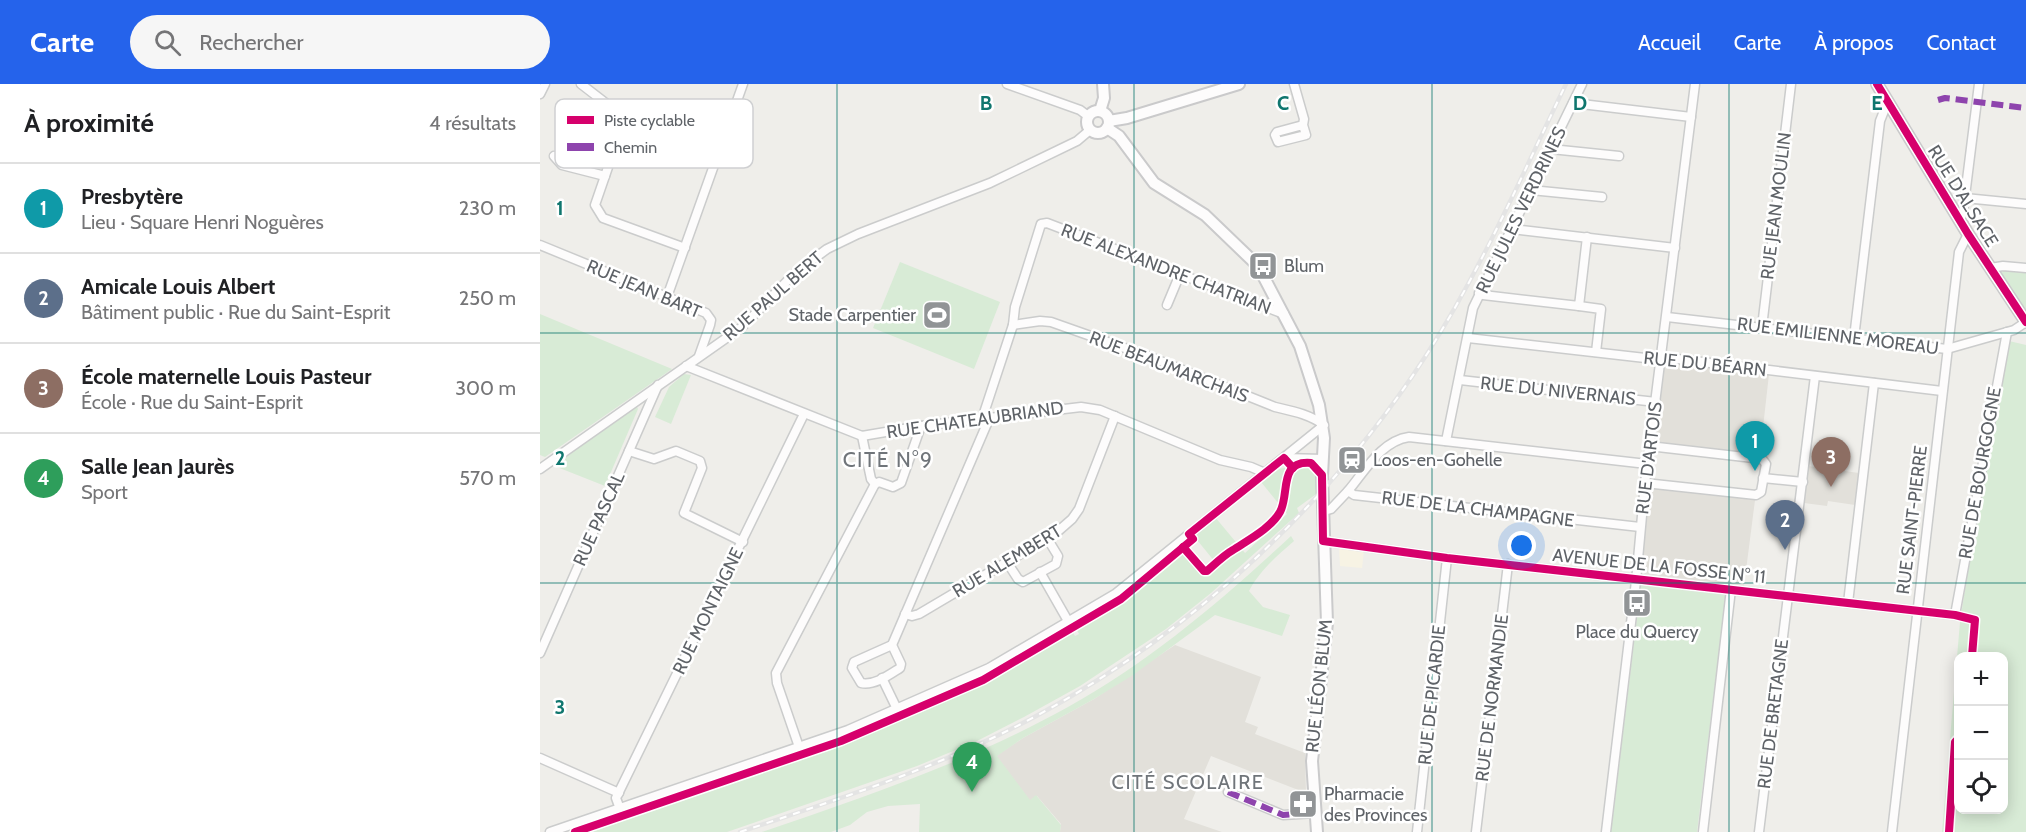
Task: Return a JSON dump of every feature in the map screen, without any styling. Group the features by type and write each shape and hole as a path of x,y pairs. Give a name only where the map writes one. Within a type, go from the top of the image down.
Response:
{"street":[{"path":"540,94 545,84"},
{"path":"581,84 601,99"},
{"path":"738,99 743,84"},
{"path":"1007,84 1030,88 1080,110 1088,116"},
{"path":"1100,111 1104,98 1103,84"},
{"path":"1119,136 1108,124 1106,115 1100,111 1088,116 1087,123 1090,130 1097,133 1108,124 1239,84"},
{"path":"1294,84 1304,119 1303,125"},
{"name":"RUE JULES VERDRINES","path":"1446,441 1473,308 1582,84"},
{"name":"RUE D'ARTOIS","path":"1606,832 1649,446 1695,84"},
{"name":"RUE JEAN MOULIN","path":"1762,327 1791,84"},
{"path":"1960,221 1979,84"},
{"name":"RUE D'ALSACE","path":"1880,86 1968,234 2026,322"},
{"path":"1573,103 1691,117"},
{"path":"1854,338 1880,121 1889,104"},
{"path":"1119,136 1123,119"},
{"name":"RUE PAUL BERT","path":"540,469 742,327 796,272 827,249 858,234 990,183 1077,141 1090,130"},
{"name":"RUE LÉON BLUM","path":"1119,136 1147,176 1160,189 1205,215 1248,254 1262,273 1300,346 1324,424 1323,542 1328,623 1312,760 1317,832"},
{"path":"1551,149 1619,156"},
{"path":"574,168 605,176"},
{"path":"608,168 596,204 603,218 684,248"},
{"path":"667,297 713,168"},
{"path":"1531,189 1602,197"},
{"path":"1965,198 2026,204"},
{"name":"RUE ALEXANDRE CHATRIAN","path":"1013,325 1015,307 1036,237 1041,224 1047,223 1285,314"},
{"path":"1512,229 1675,248"},
{"name":"RUE SAINT-PIERRE","path":"1892,832 1959,252 1968,234"},
{"path":"1579,306 1587,237"},
{"name":"RUE JEAN BART","path":"540,245 706,314 710,317 710,325 699,357"},
{"path":"1990,268 2003,266 2026,268"},
{"path":"1167,305 1180,274"},
{"path":"1479,293 1483,296 1601,309 1596,352"},
{"name":"RUE EMILIENNE MOREAU","path":"1667,317 1947,349 2019,328 2026,322"},
{"name":"RUE BEAUMARCHAIS","path":"1013,325 1051,321 1162,362 1265,404 1316,419 1324,424"},
{"path":"892,645 901,664 900,668 882,678 866,684 861,683 852,668 854,662 892,645 986,419 1013,325"},
{"name":"RUE DE BOURGOGNE","path":"1955,615 2007,332"},
{"name":"RUE DU BÉARN","path":"1468,338 1654,359 1661,357 1942,391"},
{"name":"RUE CHATEAUBRIAND","path":"686,366 862,436 921,426 1081,407 1114,416 1220,460 1251,466 1266,473"},
{"name":"RUE DE BRETAGNE","path":"1759,832 1815,376"},
{"name":"RUE DU NIVERNAIS","path":"1460,380 1656,402"},
{"path":"1848,603 1874,383"},
{"name":"RUE PASCAL","path":"540,653 658,385"},
{"name":"RUE MONTAIGNE","path":"620,808 616,798 804,414"},
{"name":"RUE ALEMBERT","path":"905,614 912,616 919,614 1066,525 1076,514 1114,416"},
{"path":"550,832 848,730 989,668 1115,594 1324,424"},
{"path":"799,747 777,683 776,673 875,484 879,482 893,487 901,483 921,426"},
{"path":"862,436 871,479 875,484"},
{"path":"1324,511 1331,509 1387,445 1397,439 1409,437 1647,464"},
{"path":"1645,483 1756,495 1761,492 1766,464 1762,459 1649,446"},
{"path":"629,451 654,459 676,452 700,461 702,468 684,513 742,542"},
{"path":"1284,458 1323,459"},
{"path":"1763,478 1803,482"},
{"name":"RUE DE LA CHAMPAGNE","path":"1348,491 1354,495 1640,527"},
{"path":"1007,562 1021,581 1056,564 1058,556 1047,538"},
{"name":"AVENUE DE LA FOSSE N° 11","path":"1323,542 1955,615"},
{"name":"RUE DE PICARDIE","path":"1417,832 1447,558"},
{"name":"RUE DE NORMANDIE","path":"1476,832 1508,564"},
{"path":"1041,572 1068,621"},
{"path":"1703,832 1731,589"},
{"path":"882,678 897,709"},
{"path":"540,758 619,793"},
{"path":"1228,792 1283,815 1315,813"}],"shaded area":[{"path":"1670,363 1769,374 1760,454 1661,443 1656,437 1663,367"},
{"path":"1808,466 1859,473 1855,505 1828,501 1827,506 1804,503"},
{"path":"1655,488 1755,500 1744,586 1645,574 1641,569 1649,493"},
{"path":"1339,548 1364,551 1362,568 1340,566"},
{"path":"1175,645 1261,677 1245,722 1258,727 1255,734 1305,753 1306,793 1211,756 1184,819 1222,832 1060,832 1061,824 1037,796 1030,801 996,756 1023,738 1094,699"}],"green space":[{"name":"Stade Carpentier","path":"900,262 1000,302 974,369 873,328"},
{"path":"2005,270 2026,272 2026,311 2001,273"},
{"path":"540,314 672,369 545,457 540,455"},
{"path":"2009,341 2026,345 2026,832 1942,832 1954,692 1954,814 2008,814 2008,652 1957,652 1960,622"},
{"path":"684,374 691,375 671,424 655,417 669,387"},
{"path":"637,407 605,486 557,467 558,462"},
{"path":"1308,464 1318,472 1319,492 1297,508 1299,513 1211,593 1166,629 1080,686 975,742 917,766 727,832 579,832 846,741 980,684 1072,631 1075,636 1079,634 1076,628 1119,603 1186,547 1205,570 1215,562 1193,535 1215,517 1245,553 1287,514 1261,482 1278,469"},
{"path":"1291,536 1294,541 1264,570 1249,591 1263,607 1290,615 1282,636 1215,615 1133,675 1023,738 997,756 1030,800 1036,795 1061,825 1060,832 919,832 920,804 888,806 867,812 850,825 831,832 762,832 956,761 1068,707 1157,650 1239,583"},
{"path":"1641,584 1726,594 1697,832 1611,832"}],"railway":[{"path":"740,832 929,765 1038,715 1096,681 1152,644 1205,603 1255,559 1348,461 1389,409 1427,354 1484,255 1566,84"}],"marked path":[{"path":"1938,100 1945,98 2026,108"},
{"path":"1228,792 1283,815 1315,813"}],"cycle path":[{"path":"1877,84 1968,234 2026,322"},
{"path":"575,832 841,741 983,680 1121,599 1193,539 1189,534 1284,458 1293,468"},
{"path":"1183,547 1204,571 1207,571 1226,554 1259,533 1276,518 1283,505 1289,472 1301,464 1311,463 1322,475 1323,541 1447,558 1955,615 1975,620 1972,652"},
{"path":"1949,832 1954,757"}],"place":[{"name":"Blum","path":"1263,266"},
{"name":"Stade Carpentier","path":"937,315"},
{"name":"Loos-en-Gohelle","path":"1352,460"},
{"name":"Presbytère","path":"1755,471"},
{"name":"École maternelle Louis Pasteur","path":"1831,487"},
{"name":"Amicale Louis Albert","path":"1785,550"},
{"name":"Place du Quercy","path":"1637,603"},
{"name":"Salle Jean Jaurès","path":"972,792"},
{"name":"Pharmacie des Provinces","path":"1303,804"}],"district":[{"name":"CITÉ N°9","path":"888,460"},
{"name":"CITÉ SCOLAIRE","path":"1188,782"}]}
